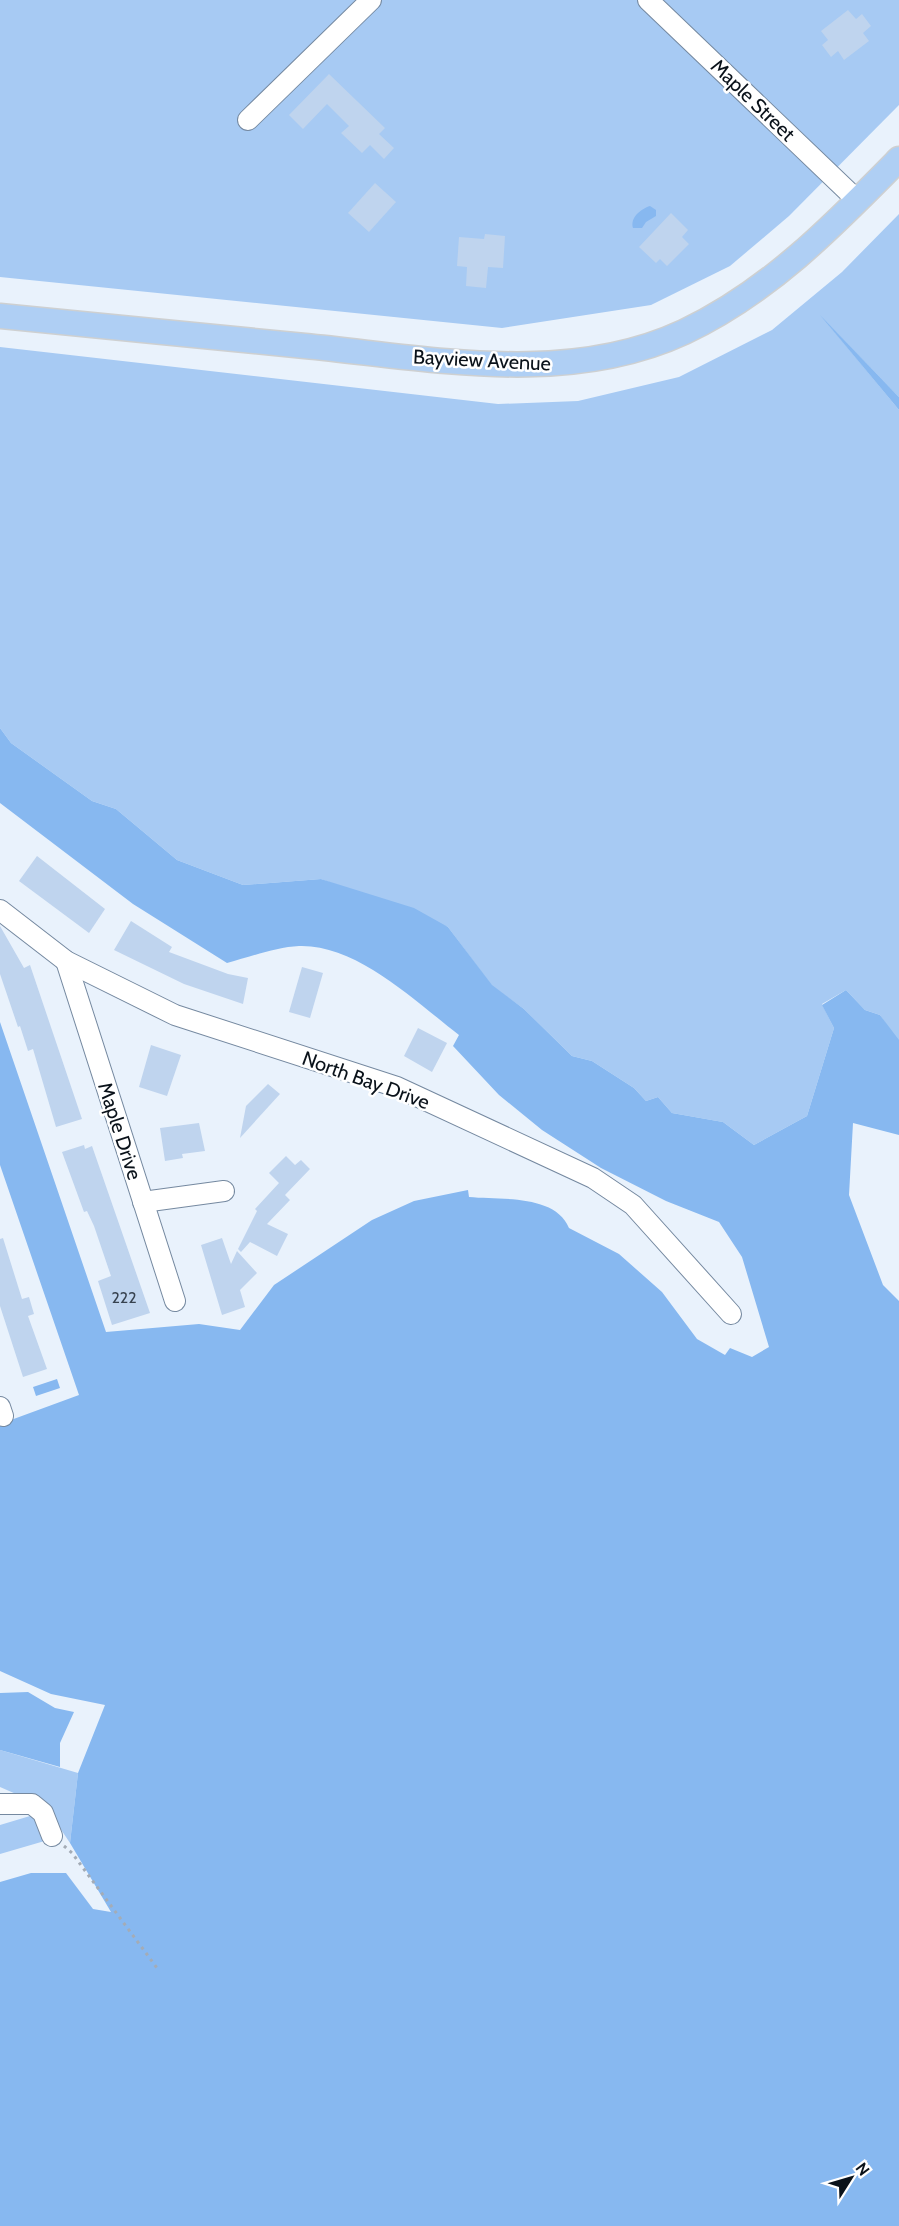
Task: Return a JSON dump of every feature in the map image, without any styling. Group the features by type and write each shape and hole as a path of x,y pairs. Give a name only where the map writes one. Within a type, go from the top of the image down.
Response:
{"main road":[{"name":"Bayview Avenue","path":"0,316 462,362 562,364 621,354 683,332 738,304 773,279 858,201 899,159"}],"street":[{"path":"248,120 371,0"},
{"name":"Maple Street","path":"648,0 858,201"},
{"name":"North Bay Drive","path":"0,910 66,961 175,1015 397,1087 593,1178 633,1205 731,1314"},
{"name":"Maple Drive","path":"66,961 175,1301"},
{"path":"143,1202 224,1191"},
{"path":"0,1804 32,1803 43,1813 52,1836"}],"path":[{"path":"72,1853 157,1968"}],"shaded area":[{"path":"0,0 899,0 899,105 789,216 730,266 651,305 502,328 0,277"},
{"path":"650,206 656,210 656,216 646,222 642,228 633,228 633,220 637,214"},
{"path":"899,214 899,397 828,324 899,410 899,1040 898,1042 880,1015 865,1010 846,990 822,1004 834,1028 807,1116 754,1145 723,1122 672,1113 658,1097 646,1101 634,1088 592,1061 572,1056 524,1009 492,986 448,927 321,879 243,885 177,860 116,809 92,801 11,743 0,728 0,347 498,404 578,401 679,377 772,330 842,272"},
{"path":"820,315 899,397 899,410"},
{"path":"0,728 11,743 92,801 116,809 177,860 243,885 321,879 414,908 448,927 492,985 524,1009 572,1056 592,1061 634,1088 646,1101 658,1097 672,1113 723,1122 754,1145 807,1116 834,1028 822,1005 846,990 865,1010 880,1015 899,1040 899,1135 853,1123 849,1195 883,1285 899,1301 899,2226 0,2226 0,1882 31,1873 66,1873 93,1909 111,1912 70,1843 78,1773 105,1705 51,1694 0,1671 0,1424 79,1395 0,1165 0,1022 106,1332 199,1324 240,1330 274,1285 372,1220 414,1201 468,1190 469,1197 526,1201 552,1209 562,1217 569,1228 619,1254 662,1292 697,1339 725,1355 730,1348 752,1357 769,1347 742,1257 719,1222 666,1201 601,1168 542,1130 499,1095 453,1046 459,1035 385,977 364,965 342,954 321,948 299,946 272,950 227,963 133,904 0,803"},
{"path":"57,1379 60,1388 36,1396 33,1387"},
{"path":"28,1692 55,1708 74,1712 60,1743 60,1767 0,1750 0,1693"},
{"path":"0,1750 78,1773 70,1843 46,1807 0,1787"},
{"path":"40,1813 48,1840 0,1854 0,1825"}],"building":[{"path":"848,10 856,19 862,14 871,26 863,33 869,41 844,60 838,51 831,57 822,45 828,40 821,31"},
{"path":"329,74 385,128 379,134 394,148 384,159 370,145 362,153 341,133 349,126 327,104 303,129 289,115"},
{"path":"375,183 396,202 369,232 348,213"},
{"path":"671,213 688,230 682,237 689,244 667,266 660,259 656,263 639,247"},
{"path":"485,234 505,236 503,268 488,267 486,288 466,286 467,267 457,266 459,237 484,239"},
{"path":"37,856 105,909 89,933 19,881"},
{"path":"131,921 172,947 169,952 228,974 248,978 243,1004 184,984 114,950"},
{"path":"0,926 24,968 30,965 82,1119 56,1127 33,1049 28,1051 0,974"},
{"path":"302,967 323,973 310,1018 289,1012"},
{"path":"418,1028 447,1043 432,1072 404,1056"},
{"path":"151,1045 181,1055 167,1096 139,1087"},
{"path":"268,1084 280,1094 240,1138 246,1106"},
{"path":"199,1123 205,1151 182,1154 183,1158 165,1161 160,1128"},
{"path":"84,1145 85,1149 92,1146 150,1313 112,1325 98,1281 111,1276 94,1226 87,1211 84,1212 62,1152"},
{"path":"286,1156 295,1165 301,1160 310,1169 285,1195 290,1200 267,1224 288,1234 277,1256 250,1242 241,1252 238,1249 257,1211 255,1209 279,1183 269,1173"},
{"path":"3,1238 22,1299 29,1297 34,1314 28,1316 47,1369 23,1377 0,1306 0,1239"},
{"path":"222,1238 231,1264 237,1251 257,1273 240,1290 245,1307 222,1315 201,1245"}]}
